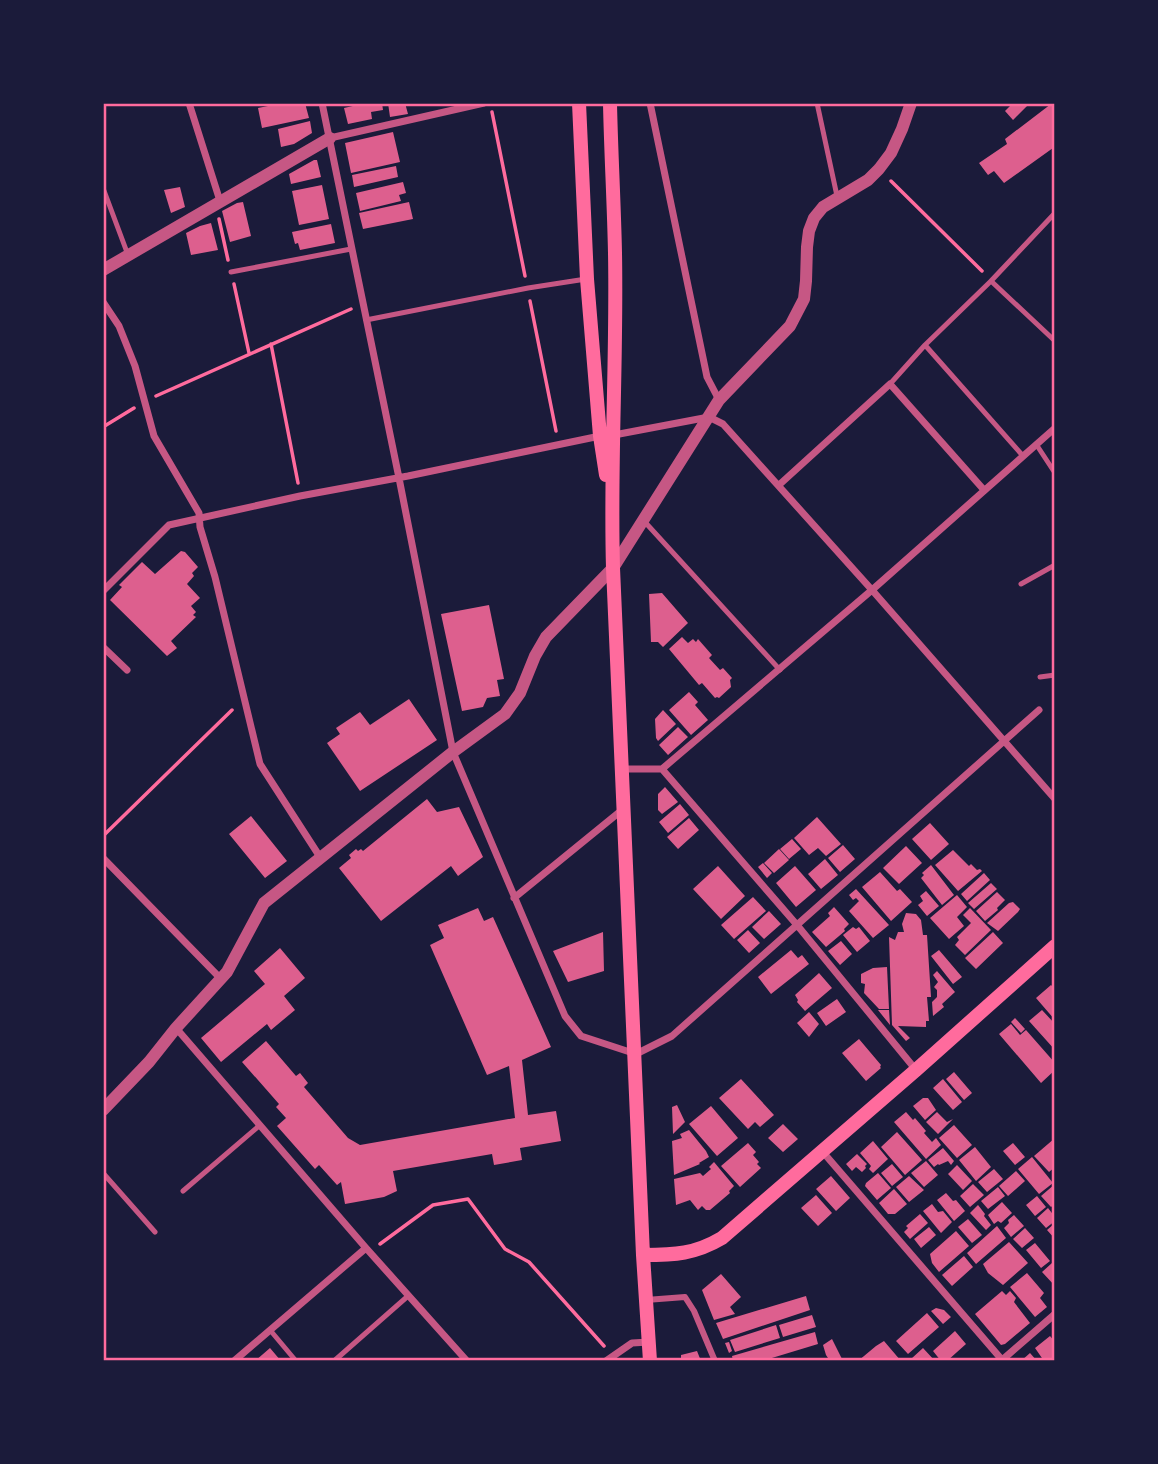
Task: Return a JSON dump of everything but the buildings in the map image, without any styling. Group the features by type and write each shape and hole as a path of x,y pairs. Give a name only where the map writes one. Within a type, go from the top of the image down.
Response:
{"main road":[{"path":"579,103 587,279 607,436 611,504 643,1255 650,1361"},
{"path":"607,436 615,253 610,103"},
{"path":"643,1255 681,1255 710,1245 722,1237 1055,946"}],"street":[{"path":"189,103 220,201"},
{"path":"322,103 453,752 565,1016 581,1036 636,1054 672,1036 1039,710"},
{"path":"103,270 330,138 484,103"},
{"path":"650,103 707,377 719,400"},
{"path":"103,1110 149,1062 227,972 264,903 453,752 505,714 520,693 546,637 613,568 719,400 790,326 799,313 804,299 809,231 814,218 823,207 868,180 879,169 891,153 911,103"},
{"path":"103,302 119,326 135,366 154,436 199,513 200,527 215,577 260,764 320,857"},
{"path":"779,485 891,384 984,490"},
{"path":"103,591 169,525 300,496 709,417 723,424 779,485 1055,799"},
{"path":"623,769 662,769 780,670 1055,428"},
{"path":"103,647 127,670"},
{"path":"662,769 797,925 916,1070"},
{"path":"514,898 624,808"},
{"path":"103,858 221,979"},
{"path":"176,1028 467,1361"},
{"path":"822,1151 1002,1360 1055,1314"},
{"path":"234,1361 368,1250"},
{"path":"646,1300 685,1297 694,1311 715,1361"},
{"path":"609,1358 632,1343 650,1342"}],"lane":[{"path":"817,103 837,197"},
{"path":"103,188 128,255"},
{"path":"891,384 925,345 992,281 1055,213"},
{"path":"231,272 351,249"},
{"path":"366,320 587,279"},
{"path":"992,281 1055,341"},
{"path":"925,345 1023,456"},
{"path":"1036,444 1055,473"},
{"path":"644,521 780,670"},
{"path":"1021,584 1055,565"},
{"path":"1041,677 1055,675"},
{"path":"183,1191 260,1125"},
{"path":"103,1172 155,1232"},
{"path":"334,1361 408,1296"},
{"path":"270,1330 296,1361"}],"path":[{"path":"879,169 992,281"},
{"path":"103,427 145,401 363,303"},
{"path":"271,344 300,496"},
{"path":"103,836 244,698"},
{"path":"368,1250 433,1205 468,1199 505,1249 529,1262 609,1358"}]}
